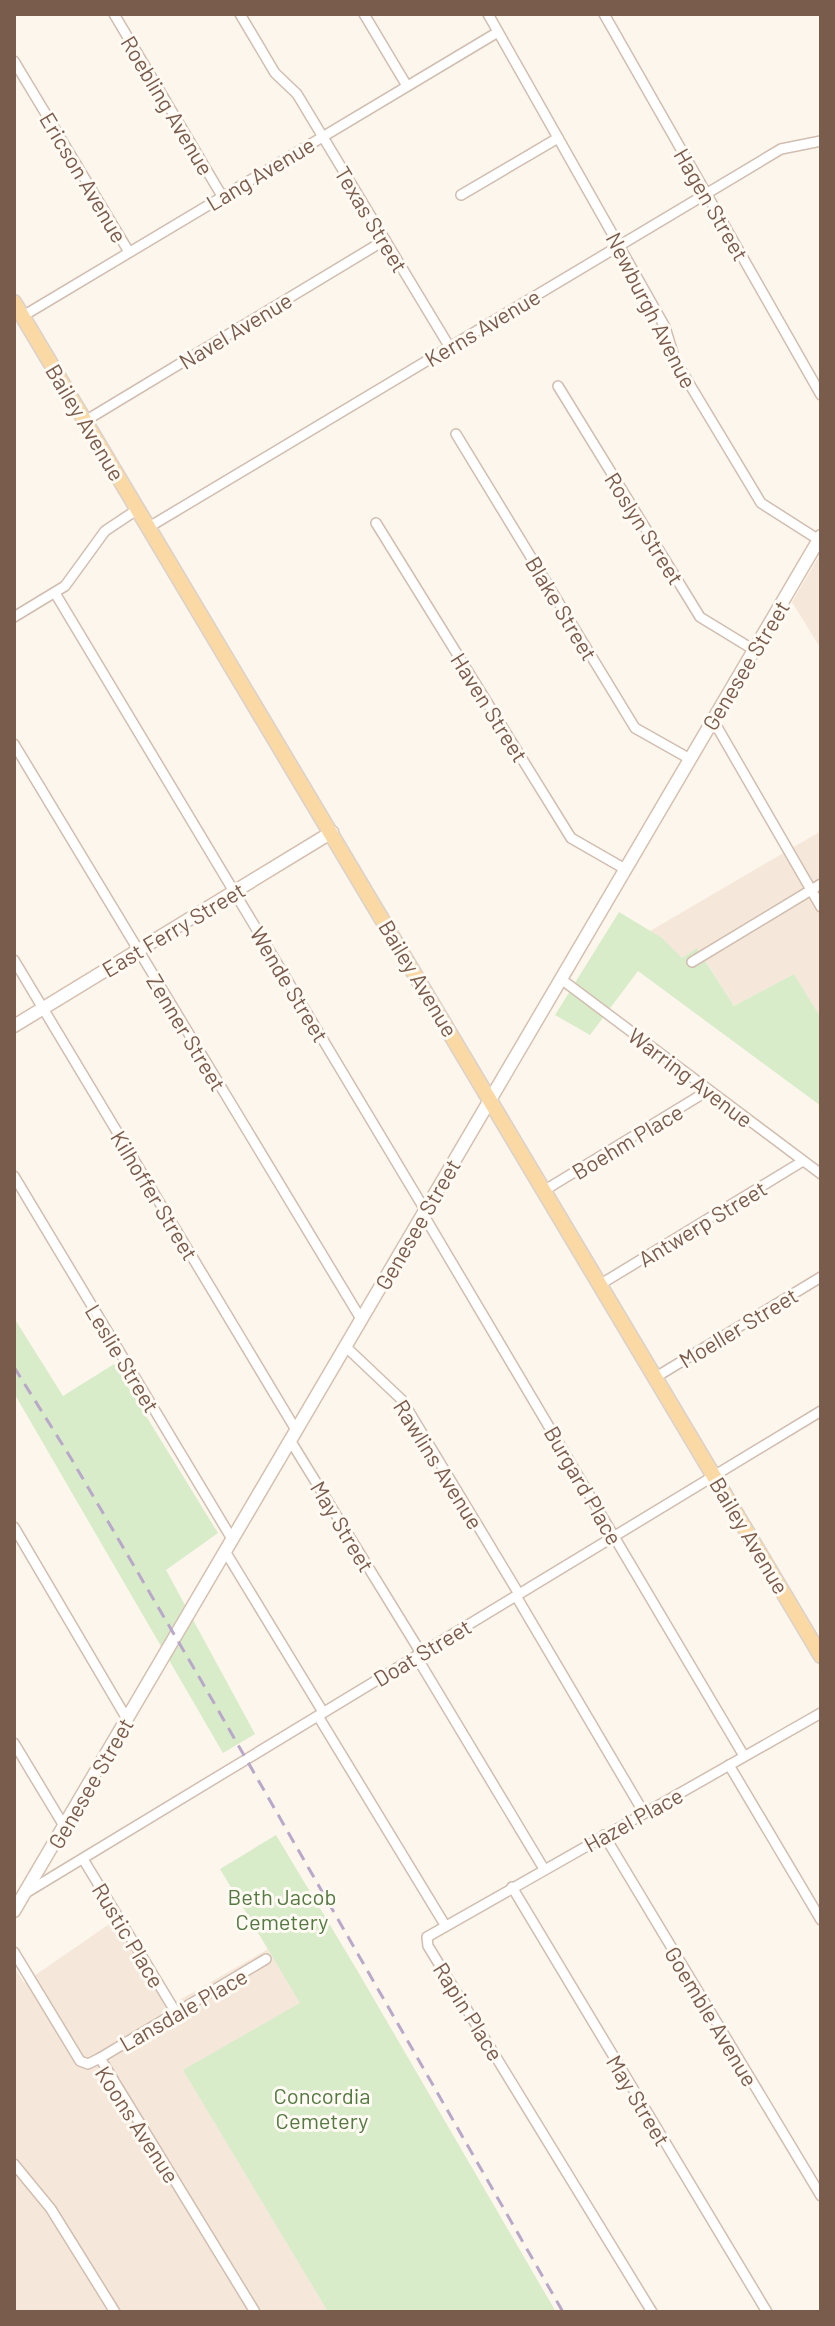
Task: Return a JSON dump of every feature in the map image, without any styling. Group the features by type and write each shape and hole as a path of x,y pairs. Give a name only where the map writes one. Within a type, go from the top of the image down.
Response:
{"main road":[{"name":"Bailey Avenue","path":"14,302 821,1656"},
{"name":"Genesee Street","path":"14,1911 820,538"},
{"name":"East Ferry Street","path":"14,1026 332,832"}],"street":[{"name":"Roebling Avenue","path":"114,14 222,196"},
{"name":"Texas Street","path":"240,14 275,73 297,94 449,346"},
{"path":"364,14 407,86"},
{"name":"Newburgh Avenue","path":"488,14 665,327 675,360 761,503 820,538"},
{"name":"Hagen Street","path":"604,14 821,395"},
{"name":"Lang Avenue","path":"23,316 498,32"},
{"name":"Ericson Avenue","path":"14,61 129,252"},
{"path":"461,195 558,138"},
{"name":"Kerns Avenue","path":"149,527 781,149 821,141"},
{"name":"Navel Avenue","path":"85,421 385,240"},
{"name":"Roslyn Street","path":"558,386 700,617 754,650"},
{"name":"Blake Street","path":"456,434 635,728 690,759"},
{"path":"14,617 65,586 105,531 138,509"},
{"name":"Haven Street","path":"376,523 571,838 625,869"},
{"name":"Wende Street","path":"55,593 424,1212"},
{"path":"713,720 821,907"},
{"name":"Zenner Street","path":"14,744 361,1319"},
{"path":"692,962 821,884"},
{"name":"Kilhoffer Street","path":"14,960 293,1435"},
{"name":"Warring Avenue","path":"561,979 821,1174"},
{"name":"Boehm Place","path":"545,1190 709,1090"},
{"name":"Antwerp Street","path":"601,1284 803,1161"},
{"name":"Leslie Street","path":"14,1176 228,1545"},
{"name":"Burgard Place","path":"424,1212 744,1756"},
{"name":"Moeller Street","path":"656,1377 821,1277"},
{"name":"Rawlins Avenue","path":"345,1346 402,1400 517,1595"},
{"name":"Doat Street","path":"24,1894 821,1411"},
{"name":"May Street","path":"293,1435 544,1869"},
{"path":"14,1527 127,1719"},
{"name":"Rapin Place","path":"228,1545 320,1714 445,1925 429,1934 428,1946 652,2312"},
{"path":"517,1595 644,1813"},
{"name":"Hazel Place","path":"445,1925 821,1713"},
{"path":"14,1743 64,1826"},
{"path":"729,1765 821,1920"},
{"name":"Goemble Avenue","path":"604,1835 821,2196"},
{"name":"Rustic Place","path":"83,1859 175,2011"},
{"name":"May Street","path":"512,1887 767,2312"},
{"name":"Koons Avenue","path":"14,1952 80,2061 88,2064 100,2058 255,2312"},
{"name":"Lansdale Place","path":"100,2058 266,1959"},
{"path":"14,2164 51,2209 115,2312"}],"shaded area":[{"path":"821,553 821,649 792,602"},
{"path":"821,831 821,1018 794,974 734,1006 698,949 682,958 650,931"},
{"path":"115,1920 169,2006 268,1949 301,2003 184,2071 328,2312 14,2312 14,1967 24,1983"}],"green space":[{"path":"619,912 662,938 682,958 697,948 734,1006 794,974 821,1018 821,1106 638,971 590,1035 555,1015"},
{"path":"14,1318 63,1396 114,1364 218,1533 166,1570 255,1734 223,1753 14,1393"},
{"name":"Concordia Cemetery","path":"276,1835 556,2312 328,2312 183,2070 300,2003 220,1869"}],"railway":[{"path":"14,1367 202,1682 563,2312"}],"park label":[{"name":"Beth Jacob Cemetery","path":"282,1908"}]}
